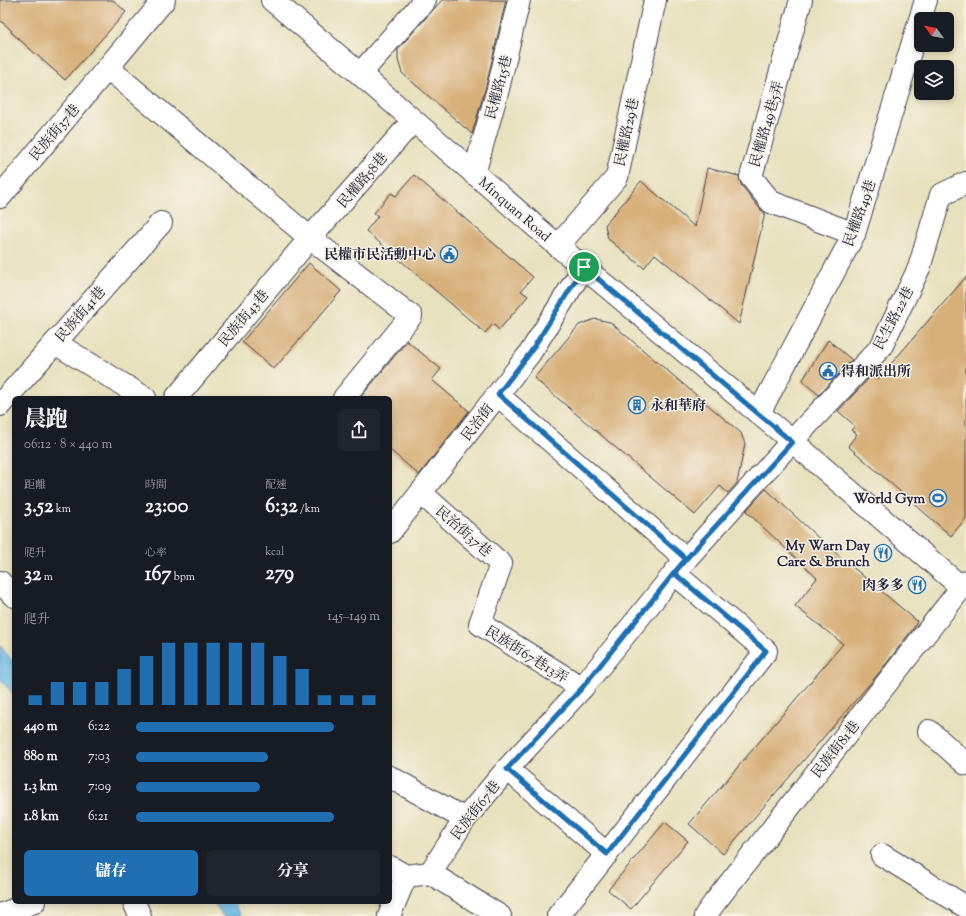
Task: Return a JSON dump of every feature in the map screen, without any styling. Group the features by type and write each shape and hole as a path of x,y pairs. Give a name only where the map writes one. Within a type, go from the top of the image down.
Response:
{"street":[{"name":"民族街37巷","path":"0,197 164,0"},
{"name":"Minquan Road","path":"272,0 360,74 558,246 964,585"},
{"path":"360,74 425,0"},
{"name":"民權路15巷","path":"474,174 498,89 519,0"},
{"name":"民權路29巷","path":"558,246 617,177 655,0"},
{"name":"民權路49巷5弄","path":"801,0 751,177 771,202 854,234"},
{"name":"民權路49巷","path":"759,413 854,234 926,0"},
{"path":"108,68 310,238 411,316 346,396"},
{"name":"民權路58巷","path":"310,238 413,121"},
{"name":"民生路22巷","path":"792,442 881,347 919,268 941,195 966,182"},
{"name":"民族街41巷","path":"0,405 161,223"},
{"name":"民族街43巷","path":"178,396 310,238"},
{"name":"民治街","path":"392,529 530,353 584,267"},
{"path":"55,343 142,396"},
{"path":"498,394 680,566 766,651 558,916"},
{"name":"民族街67巷","path":"430,873 465,819 507,769 582,688 680,566 792,442"},
{"name":"民治街37巷","path":"421,493 501,564 490,593"},
{"name":"民族街81巷","path":"705,916 964,585"},
{"name":"民族街67巷13弄","path":"490,593 480,624 582,688"},
{"path":"929,731 966,764"},
{"path":"507,769 607,854"},
{"path":"392,778 465,819"},
{"path":"882,855 966,906"},
{"path":"392,901 398,871 430,873 500,916"},
{"path":"0,915 29,904"},
{"path":"135,904 140,916"},
{"path":"389,916 391,904"}],"water":[{"path":"0,646 12,661 12,692 0,679"},
{"path":"215,904 234,904 241,916 223,916"}],"building":[{"path":"0,0 113,0 126,12 65,80 11,32 12,31 0,20"},
{"path":"442,0 506,0 486,86 472,134 402,73 398,60 398,49"},
{"path":"707,168 739,176 741,185 765,213 739,324 655,254 644,268 608,239 605,225 641,181 695,227"},
{"name":"民權市民活動中心","path":"414,175 533,277 521,291 528,296 499,330 493,324 485,333 366,231 378,216 374,213 391,193 396,196"},
{"path":"309,263 341,291 274,369 242,342"},
{"path":"966,277 966,518 951,536 848,446 857,434 851,430 855,426 838,411 871,376 877,380"},
{"name":"永和華府","path":"595,319 610,322 741,433 745,444 737,483 728,493 720,486 695,515 534,378 579,325"},
{"name":"得和派出所","path":"828,340 852,360 819,395 802,381"},
{"path":"407,341 441,369 432,380 469,411 419,475 392,452 392,396 362,396"},
{"path":"766,489 825,544 917,621 915,626 879,673 723,854 689,824 843,644 795,606 817,578 746,511"},
{"path":"665,822 688,841 631,909 608,890"}],"place":[{"name":"民權市民活動中心","path":"449,254"},
{"name":"得和派出所","path":"828,371"},
{"name":"永和華府","path":"637,405"},
{"name":"World Gym","path":"938,498"},
{"name":"My Warn Day Care & Brunch","path":"883,553"},
{"name":"肉多多","path":"917,585"}],"route":[{"path":"584,267 530,353 498,394 686,559 674,573 766,651 607,854 507,769 582,688 674,573 792,442 584,267"}]}
